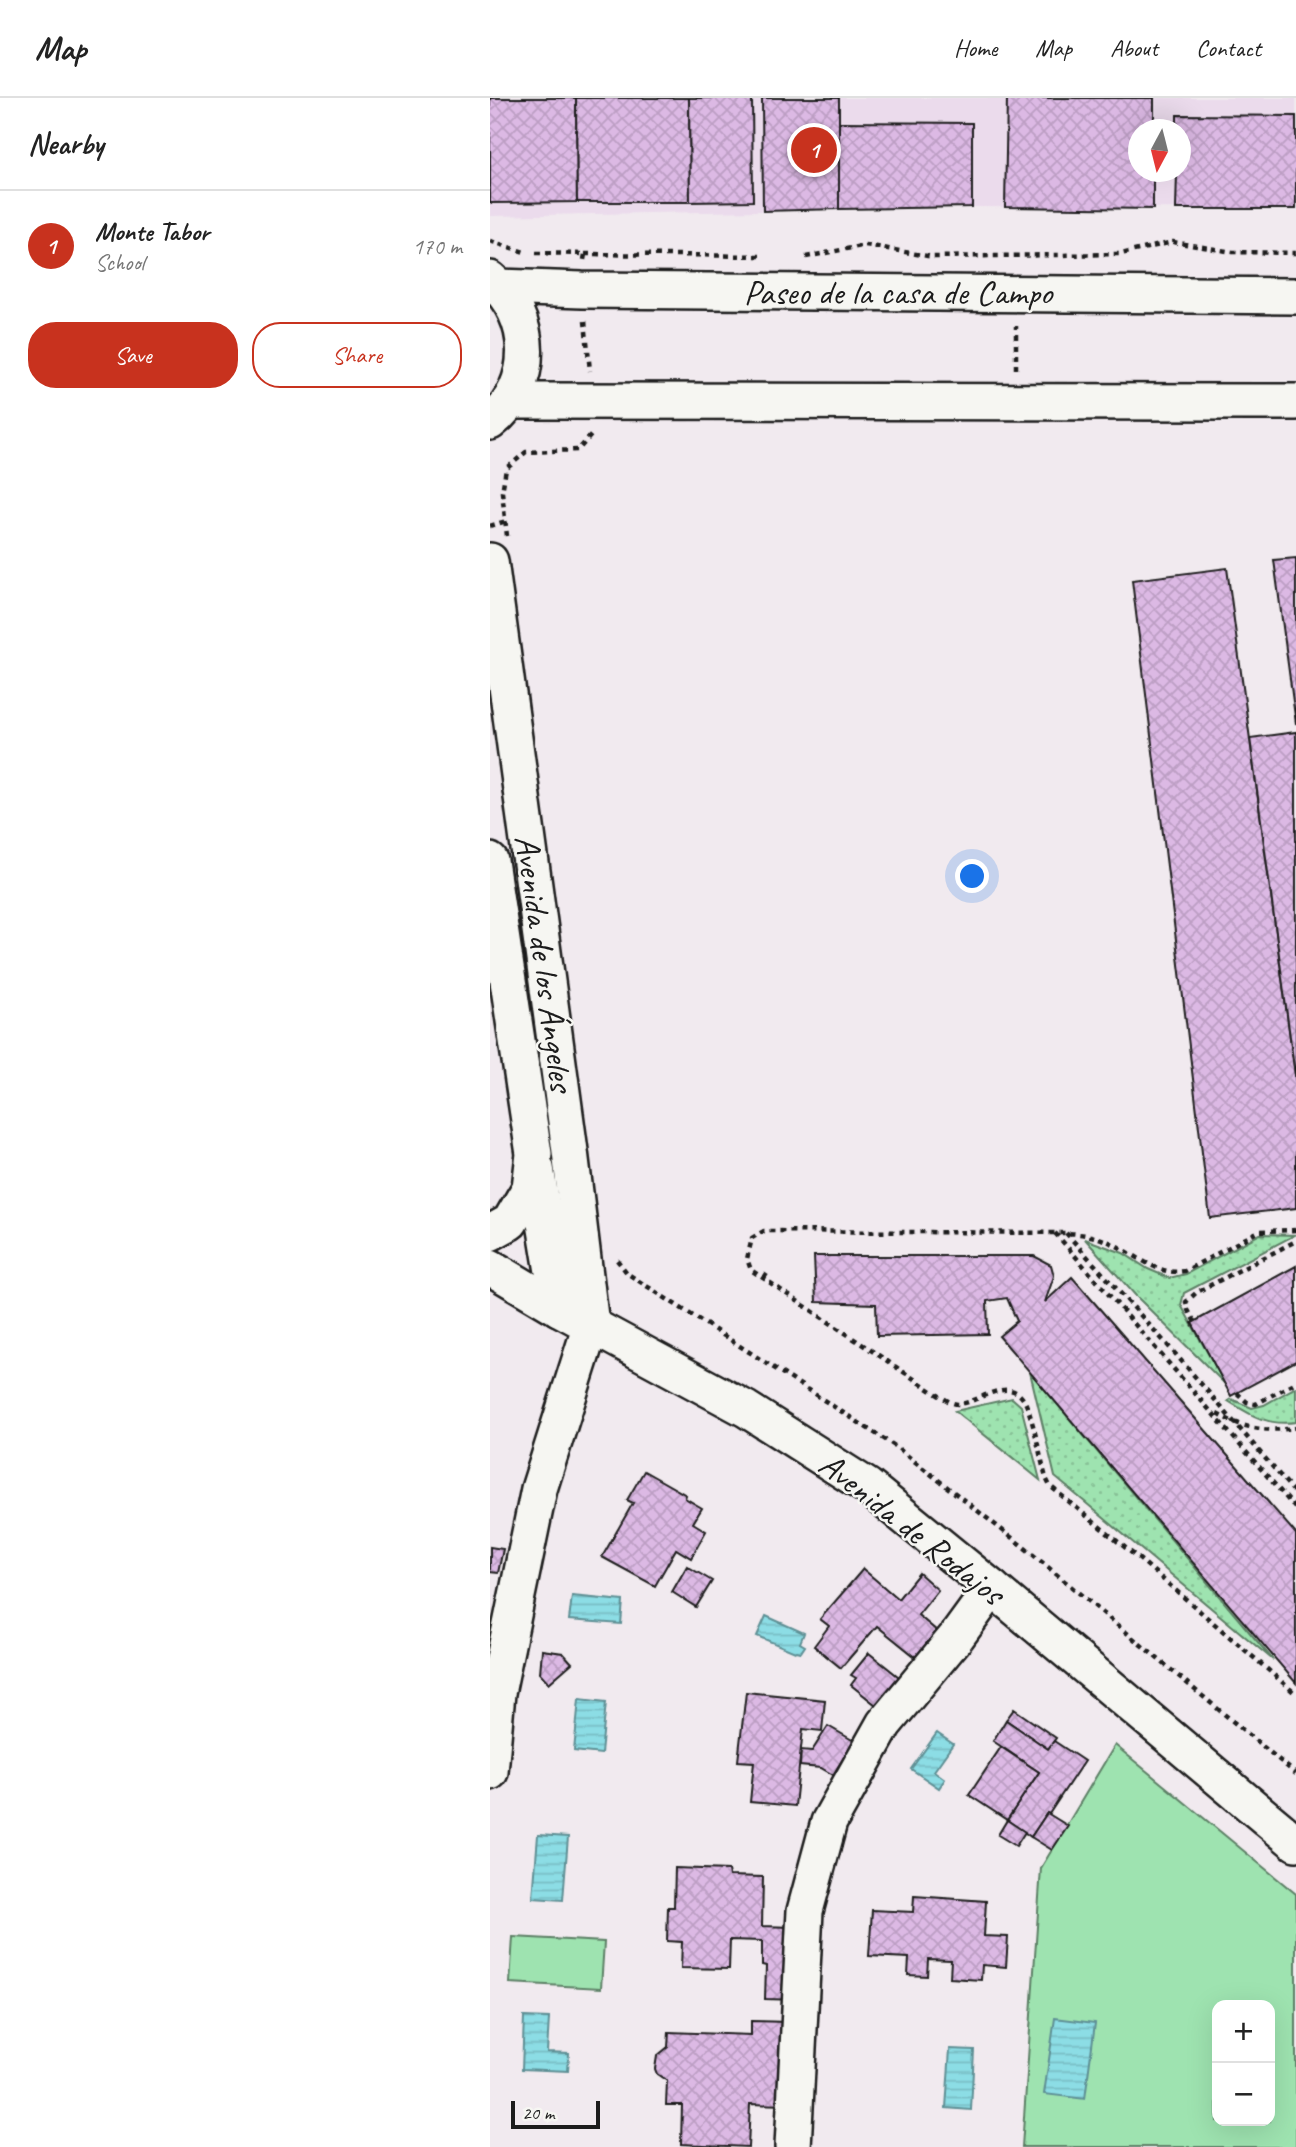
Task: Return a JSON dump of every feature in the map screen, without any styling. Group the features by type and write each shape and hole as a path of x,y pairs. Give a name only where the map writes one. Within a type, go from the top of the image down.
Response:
{"street":[{"name":"Paseo de la casa de Campo","path":"495,283 582,290 1296,296"},
{"path":"495,283 517,313 525,342 523,373 500,411"},
{"path":"500,411 593,402 1296,402"},
{"name":"Avenida de los Ángeles","path":"500,555 591,1325"},
{"name":"Avenida de los Ángeles","path":"490,861 534,1154 530,1188 510,1222 490,1233"},
{"path":"534,1154 559,1308"},
{"name":"Avenida de Rodajos","path":"490,1267 559,1308 746,1409 867,1486 1296,1843"},
{"path":"490,1772 497,1693 538,1489 591,1325"},
{"path":"793,2147 805,1911 829,1822 884,1724 957,1636 992,1588"}],"path":[{"path":"490,241 524,253 770,256"},
{"path":"797,257 866,246 933,257 1121,254 1173,242 1233,252 1296,253"},
{"path":"500,555 506,522 502,492 506,469 526,452 578,450 594,433 582,290 584,254"},
{"path":"490,526 506,522"},
{"path":"1296,1230 1259,1231 1185,1271 1175,1273 1160,1269 1097,1237 1066,1233 770,1231 757,1233 752,1238 747,1259 751,1269 952,1403 959,1404 989,1392 1015,1392 1025,1402 1050,1486 1296,1694"},
{"path":"769,1240 770,1231"},
{"path":"1055,1233 1296,1509"},
{"path":"1066,1233 1296,1494"},
{"path":"1195,1322 1186,1302 1197,1292 1296,1241"},
{"path":"613,1254 628,1275 895,1446 1026,1548 1296,1774"},
{"path":"764,1278 768,1272"},
{"path":"1237,1393 1247,1402 1256,1404 1296,1382"},
{"path":"1213,1412 1234,1423 1265,1430 1296,1428"}],"shaded area":[{"path":"490,98 1296,98 1296,209 972,207 490,216"}],"green space":[{"path":"1260,1234 1295,1235 1184,1293 1181,1305 1225,1384 1136,1296 1085,1239 1123,1253 1148,1269 1169,1278 1186,1274"},
{"path":"1030,1372 1273,1660 1055,1477"},
{"path":"1296,1387 1296,1422 1277,1423 1260,1419 1228,1401 1231,1399 1252,1408 1264,1405"},
{"path":"1012,1398 1021,1406 1040,1480 955,1411"},
{"path":"1115,1745 1296,1894 1296,2147 1022,2147 1041,1868"},
{"path":"513,1937 604,1942 601,1988 510,1983"}],"water":[{"path":"572,1596 623,1601 621,1624 569,1620"},
{"path":"766,1616 804,1633 800,1643 805,1646 801,1652 757,1636"},
{"path":"579,1699 606,1702 601,1754 574,1751"},
{"path":"937,1733 953,1744 934,1771 945,1779 939,1788 911,1769"},
{"path":"538,1835 568,1837 563,1900 533,1898"},
{"path":"524,2017 549,2018 547,2052 569,2053 568,2071 522,2069"},
{"path":"1055,2018 1095,2023 1085,2099 1044,2094"},
{"path":"950,2049 974,2050 971,2110 946,2108"}],"building":[{"path":"490,98 576,98 577,202 490,203"},
{"path":"576,98 689,98 690,202 577,202"},
{"path":"689,98 752,98 753,201 690,202"},
{"path":"762,98 839,98 839,209 763,211"},
{"path":"1007,98 1154,98 1154,119 1128,119 1128,182 1153,182 1153,209 1005,207"},
{"path":"1177,115 1296,116 1296,209 1176,209 1177,182 1191,182 1191,119 1177,119"},
{"path":"839,122 972,123 972,207 839,209"},
{"path":"1296,558 1296,724 1274,560"},
{"path":"1227,568 1296,1082 1296,1208 1210,1218 1132,580"},
{"path":"1296,732 1296,1082 1250,738"},
{"path":"814,1256 1034,1256 1051,1265 1054,1276 1045,1302 1072,1277 1296,1534 1296,1683 999,1336 1017,1321 1007,1298 987,1301 988,1334 877,1336 876,1304 816,1302"},
{"path":"1296,1266 1296,1361 1231,1396 1192,1323"},
{"path":"644,1471 686,1495 685,1498 702,1508 693,1523 706,1531 691,1558 676,1549 655,1586 602,1557 633,1503 627,1500"},
{"path":"490,1547 503,1549 498,1573 490,1572"},
{"path":"687,1566 712,1581 696,1607 672,1592"},
{"path":"863,1569 898,1599 919,1573 938,1590 918,1615 944,1637 923,1663 877,1626 841,1668 814,1646 829,1626 820,1619"},
{"path":"542,1650 563,1653 572,1663 549,1683 540,1673"},
{"path":"869,1653 899,1677 876,1705 851,1685 856,1678 851,1675"},
{"path":"746,1692 825,1700 822,1731 803,1729 795,1806 750,1802 754,1762 738,1761"},
{"path":"1014,1709 1056,1738 1048,1749 1006,1720"},
{"path":"1006,1720 1048,1749 1054,1741 1084,1761 1031,1837 1007,1820 1039,1772 993,1741"},
{"path":"828,1726 854,1741 833,1775 821,1768 800,1766 801,1750 812,1751"},
{"path":"1001,1747 1039,1772 1007,1820 969,1795"},
{"path":"1047,1813 1068,1826 1052,1850 1031,1837"},
{"path":"1007,1820 1025,1832 1016,1846 998,1835"},
{"path":"675,1868 728,1870 729,1876 763,1877 762,1926 792,1927 799,2000 765,1999 766,1966 762,1965 762,1941 730,1940 729,1969 681,1968 682,1942 667,1941 668,1907 674,1907"},
{"path":"914,1896 986,1901 984,1936 1008,1937 1006,1967 982,1965 981,1980 950,1978 951,1960 928,1959 927,1976 908,1975 909,1958 869,1956 872,1910 913,1912"},
{"path":"751,2021 787,2022 785,2105 750,2104 748,2147 681,2144 682,2105 666,2105 667,2081 657,2074 655,2069 657,2056 668,2047 669,2032 751,2035"}],"place":[{"name":"Monte Tabor","path":"814,150"}]}
